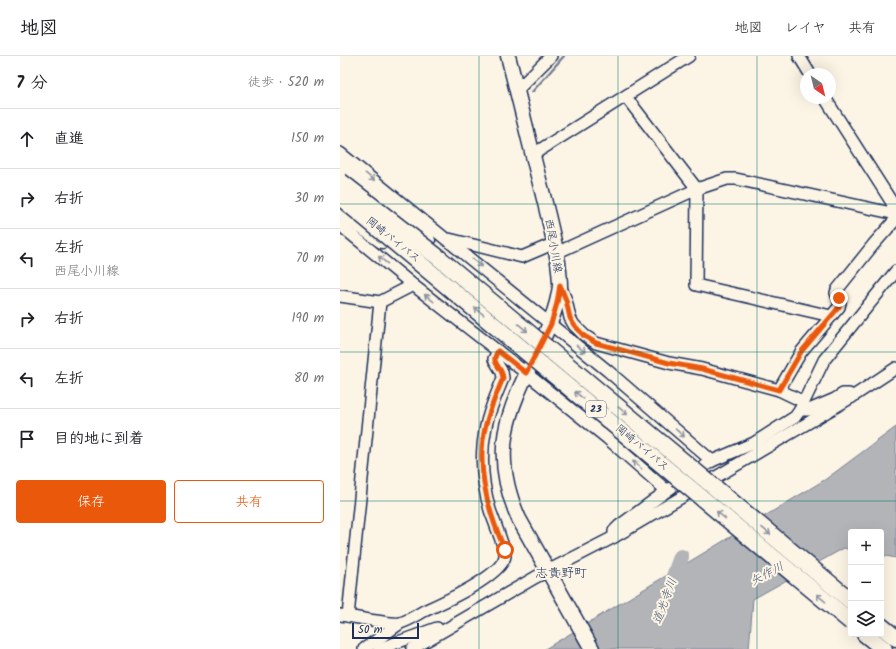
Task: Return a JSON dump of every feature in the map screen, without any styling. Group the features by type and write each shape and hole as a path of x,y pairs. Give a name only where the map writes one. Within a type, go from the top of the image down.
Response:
{"highway":[{"name":"23","path":"340,165 436,248 439,258"},
{"name":"岡崎バイパス","path":"340,181 439,258 848,599"},
{"name":"岡崎バイパス","path":"340,197 802,583 848,620"},
{"name":"23","path":"340,210 391,247 404,249"},
{"path":"884,628 896,638"},
{"path":"869,637 884,649"}],"main road":[{"name":"西尾小川線","path":"508,56 556,248 560,285 551,324 516,393 507,422 504,444 504,474 511,502 519,519 592,649"}],"street":[{"path":"517,90 551,56"},
{"path":"532,155 689,56"},
{"path":"799,56 806,68"},
{"path":"626,97 697,189 696,285 831,316"},
{"path":"829,104 896,209"},
{"path":"340,153 608,371 712,462"},
{"path":"447,239 522,258 556,248 697,189 727,179 736,179 896,214"},
{"path":"779,390 801,352 840,303 836,294 837,290 896,219"},
{"path":"340,225 413,285 607,438 666,490"},
{"path":"614,537 614,531 619,526 666,490 712,462 754,443 795,417 802,406 824,360 896,270"},
{"path":"340,296 380,302 413,285"},
{"path":"560,285 566,300 570,318 574,325 584,336 596,343 669,363 702,369 779,390 809,410 843,394 849,394 852,397"},
{"path":"380,302 344,615 399,624"},
{"path":"364,649 399,624 479,583 503,564 505,550 495,526 486,492 482,459 486,425 503,378 502,372 494,359 498,351"},
{"path":"412,649 536,577 550,574 614,537 852,397 896,368"},
{"path":"380,649 463,619"}],"water":[{"name":"矢作川","path":"896,427 896,558 884,556 884,529 848,529 848,549 844,548 753,599 749,649 545,649 826,479"}],"waterway":[{"path":"532,92 564,56"},
{"name":"道光寺川","path":"669,590 681,557"}],"district":[{"name":"志貴野町","path":"561,573"}],"route":[{"path":"505,550 495,526 483,477 482,459 486,425 503,378 502,372 494,359 494,356 498,351 526,373 551,324 560,285 566,300 570,318 574,325 584,336 596,343 669,363 702,369 779,390 801,352 839,307 839,298"}]}
